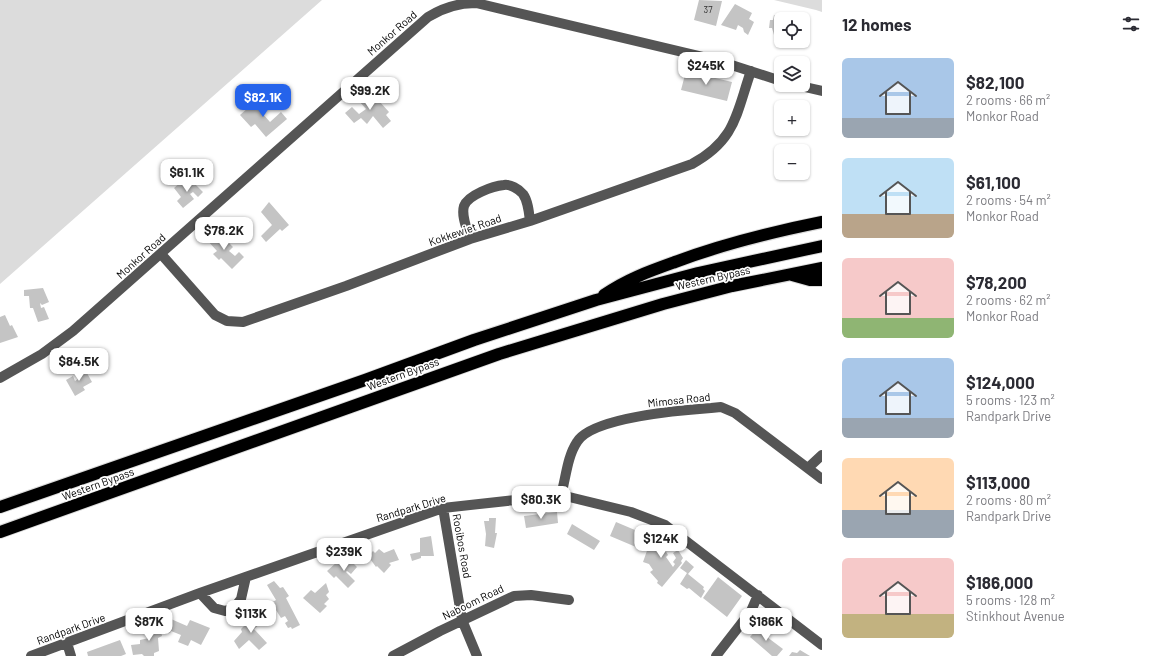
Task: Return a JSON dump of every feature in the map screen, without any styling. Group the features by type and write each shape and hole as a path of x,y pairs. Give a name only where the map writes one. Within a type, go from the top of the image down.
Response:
{"highway":[{"path":"596,300 632,277 688,257 738,241 822,222"},
{"name":"Western Bypass","path":"0,507 474,340 596,300 698,273 822,246"},
{"name":"Western Bypass","path":"0,532 499,354 663,304 732,286 822,268"},
{"path":"790,275 810,280 822,280"}],"street":[{"name":"Monkor Road","path":"0,378 42,354 74,331 423,21 445,8 464,3 476,3 716,60 774,79"},
{"name":"Kokkewiet Road","path":"161,254 215,315 227,321 243,322 346,286 470,239 530,221 673,172 708,156 720,145 735,121 751,71"},
{"path":"810,88 822,91"},
{"path":"470,239 464,213 468,200 474,195 504,185 511,186 523,194 526,200 530,221"},
{"name":"Mimosa Road","path":"561,495 572,452 582,436 598,427 675,410 728,409 822,480"},
{"path":"808,468 822,455"},
{"name":"Randpark Drive","path":"31,656 200,593 443,508 561,495 631,512 656,520 676,532 822,645"},
{"name":"Rooibos Road","path":"443,508 462,620 478,656"},
{"path":"200,593 214,608 224,611 234,608 241,599 246,577"},
{"name":"Naboom Road","path":"393,656 462,620 514,596 531,595 569,600"},
{"path":"716,656 751,611 758,595"},
{"path":"67,643 70,656"}],"shaded area":[{"path":"0,0 322,0 0,284"},
{"path":"774,0 822,0 822,12 816,10"}],"building":[{"path":"699,0 722,1 716,26 694,20"},
{"path":"735,4 752,13 749,19 754,22 748,35 744,32 743,28 738,25 736,30 721,25"},
{"path":"774,15 774,35 772,28 769,28 770,20 773,20"},
{"path":"686,71 732,82 727,101 681,90"},
{"path":"370,91 389,112 386,115 391,121 383,128 373,116 367,124 361,118 354,123 345,113 352,107 359,114 366,109 359,101"},
{"path":"264,98 265,100 268,98 273,103 262,113 270,122 281,112 287,119 266,137 255,124 251,127 240,115 249,107 251,110 254,107 255,108"},
{"path":"181,182 183,185 185,183 189,188 194,183 203,192 198,197 193,192 190,194 194,199 183,208 177,201 181,197 174,188"},
{"path":"269,202 289,225 282,231 280,229 266,242 261,236 272,225 261,212"},
{"path":"217,231 226,242 227,241 233,247 229,251 235,256 239,252 244,257 232,269 221,258 219,260 213,254 217,251 207,240"},
{"path":"43,288 49,302 42,305 40,303 41,308 44,307 49,319 38,322 33,308 30,308 29,296 24,296 24,290"},
{"path":"5,315 10,326 12,325 18,337 0,343 0,317"},
{"path":"83,366 92,382 83,387 85,390 75,396 66,380 73,376 75,381 81,377 77,369"},
{"path":"557,512 558,523 526,528 524,516"},
{"path":"489,518 496,518 495,533 497,533 494,548 485,546 486,534 484,521 489,521"},
{"path":"616,522 642,533 636,547 610,536"},
{"path":"572,524 600,541 594,550 567,534"},
{"path":"655,528 659,530 657,534 670,546 665,550 668,555 666,557 673,567 675,564 673,562 676,558 673,553 678,550 683,558 681,561 682,563 662,587 657,583 658,581 650,572 653,570 649,564 643,562"},
{"path":"431,536 434,556 421,556 421,558 412,561 410,554 420,552 420,538"},
{"path":"379,549 384,553 394,549 399,560 389,563 391,565 384,573 377,566 376,567 368,556 373,551 375,553"},
{"path":"348,558 357,567 351,574 347,571 346,572 355,581 348,588 336,576 334,578 327,571 337,562 341,566"},
{"path":"686,560 694,567 688,574 704,587 703,589 705,591 701,598 689,588 687,589 680,584 687,573 680,568"},
{"path":"718,577 742,596 727,617 703,598"},
{"path":"274,581 280,588 283,587 289,596 286,598 300,625 292,629 291,627 288,628 285,623 288,621 285,616 281,618 276,610 270,613 266,606 276,600 267,585"},
{"path":"326,583 329,592 326,595 329,599 324,604 327,606 320,613 303,598 311,590 315,593"},
{"path":"255,612 263,621 254,629 267,643 259,650 249,640 239,649 234,641 242,632 241,629 246,624 249,627 251,624 247,619"},
{"path":"171,619 187,626 190,620 210,628 201,645 191,640 188,646 178,642 181,635 171,631 170,633 165,631"},
{"path":"159,623 162,636 158,638 159,651 154,653 154,656 144,656 142,654 133,655 131,645 140,644 140,640 149,638 146,624"},
{"path":"762,628 770,634 767,637 783,649 777,656 772,656 750,637 757,629 760,631"},
{"path":"120,640 126,654 121,656 88,656 87,652"},
{"path":"800,650 810,656 789,656 792,652 797,653"}]}
